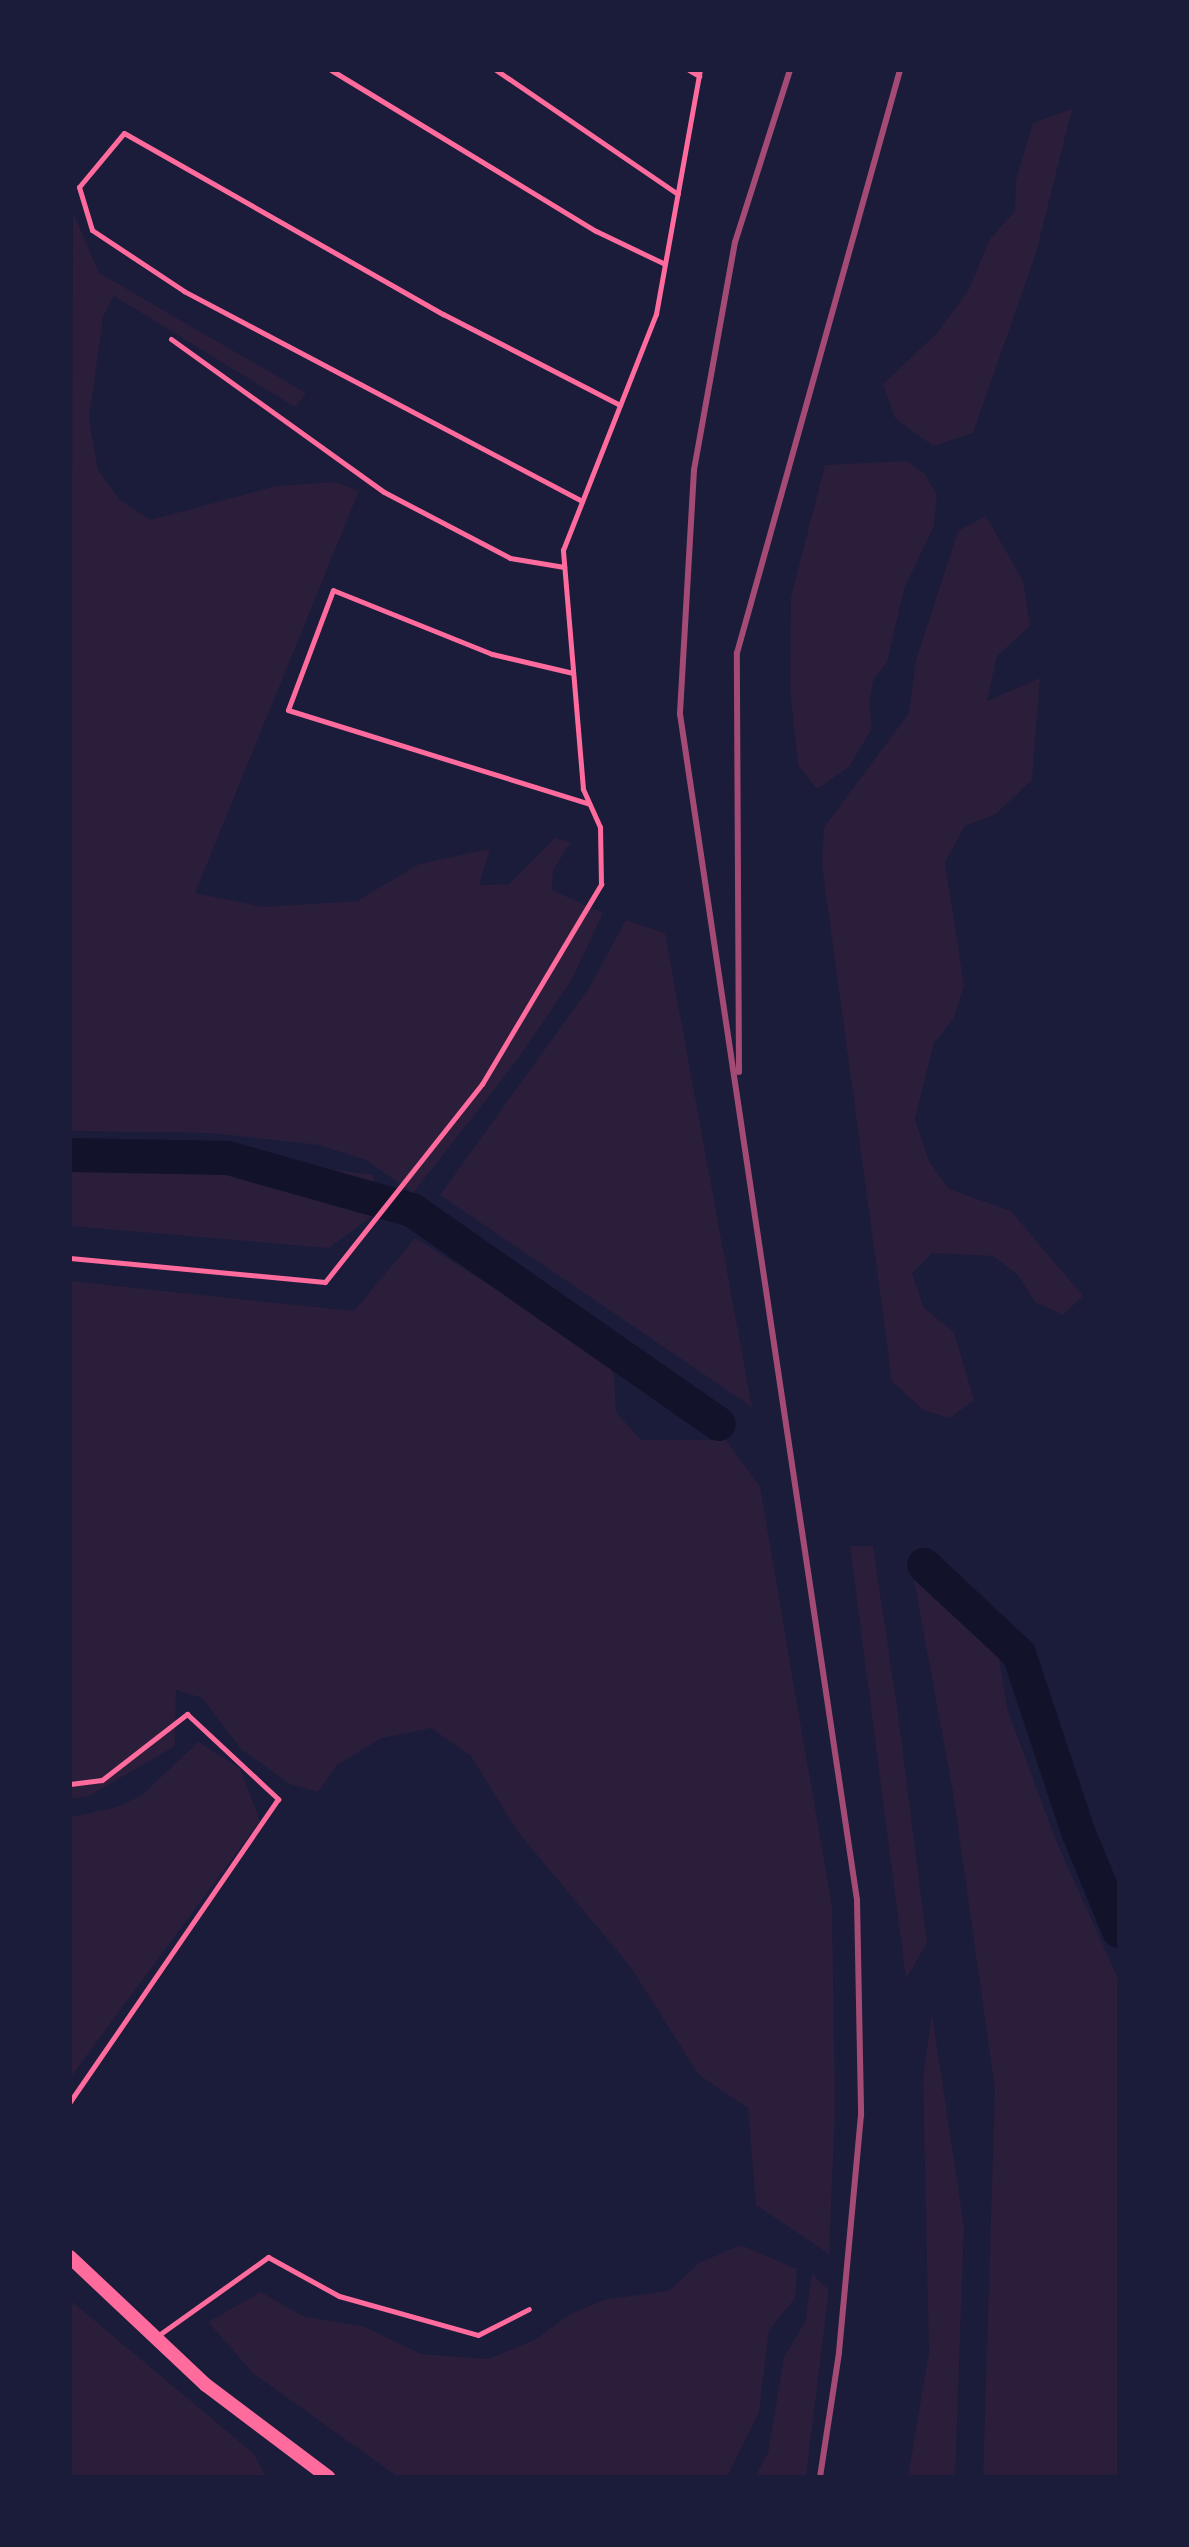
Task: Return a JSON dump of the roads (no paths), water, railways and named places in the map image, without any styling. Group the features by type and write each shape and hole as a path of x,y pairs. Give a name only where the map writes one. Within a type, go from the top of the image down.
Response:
{"main road":[{"path":"70,2257 206,2385 328,2477"}],"lane":[{"path":"331,70 596,231 665,264"},
{"path":"496,70 678,194"},
{"path":"70,1258 325,1282 482,1084 601,884 600,827 583,789 563,550 656,314 700,73 689,70"},
{"path":"582,501 184,291 92,230 79,187 124,133 443,314 620,405"},
{"path":"171,339 384,492 510,558 564,567"},
{"path":"573,673 492,654 333,590 288,710 590,804"},
{"path":"70,1784 102,1780 187,1714 278,1799 70,2102"},
{"path":"155,2338 268,2257 339,2296 478,2335 529,2309"}],"waterway":[{"path":"70,1155 228,1158 412,1210 719,1424"},
{"path":"924,1565 1019,1654 1079,1834 1119,1931"}],"railway":[{"path":"790,70 735,242 694,470 680,714 857,1900 861,2115 839,2353 820,2477"},
{"path":"739,1072 737,653 900,70"}]}
